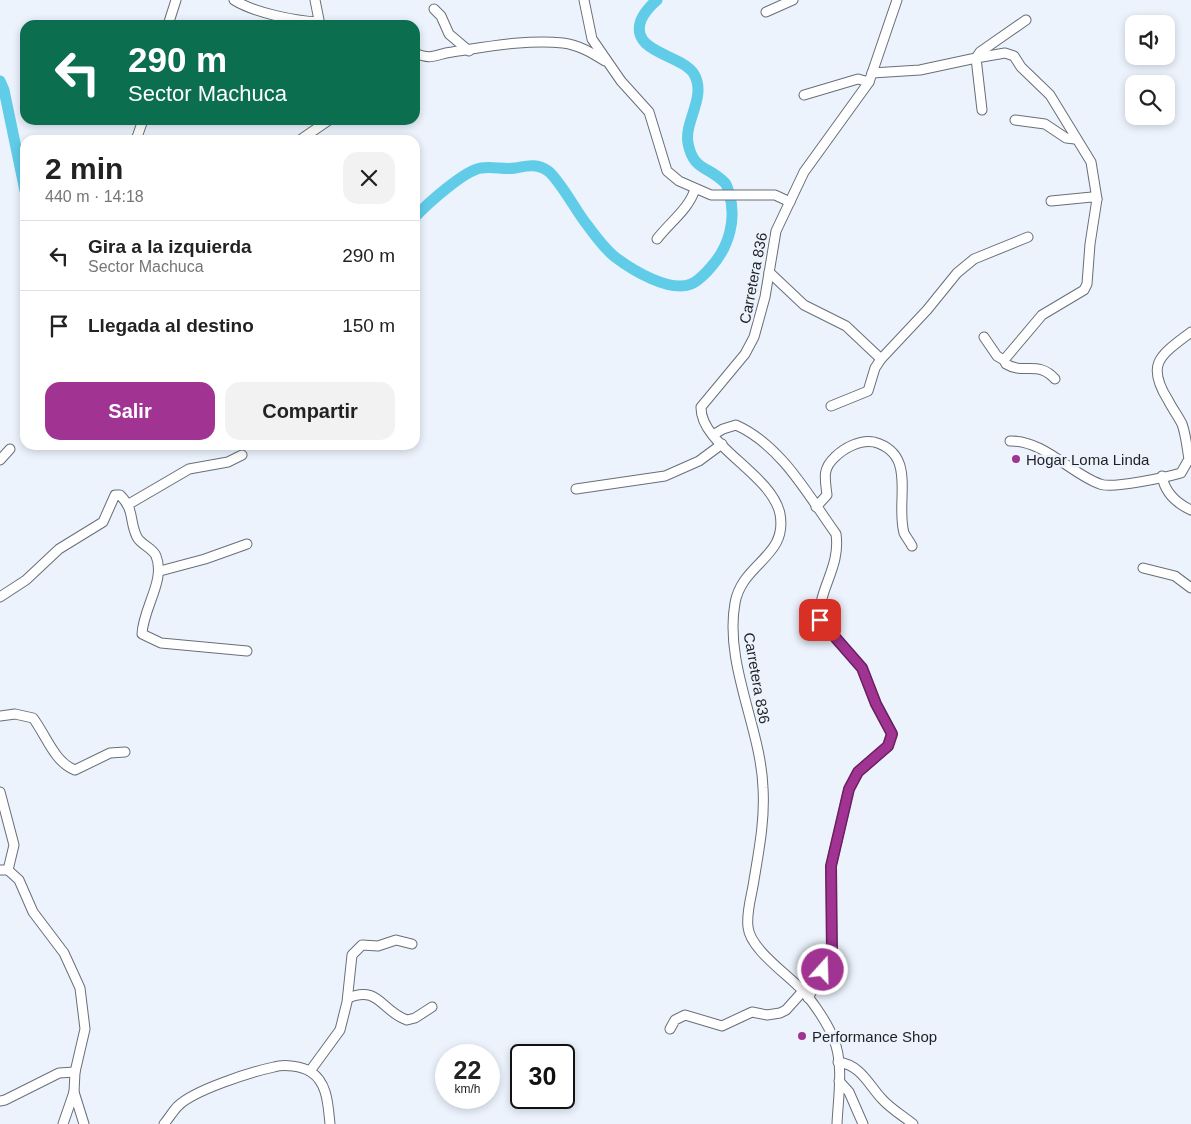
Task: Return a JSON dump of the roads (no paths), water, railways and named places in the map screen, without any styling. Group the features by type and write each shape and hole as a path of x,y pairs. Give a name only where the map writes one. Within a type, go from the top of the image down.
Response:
{"street":[{"path":"170,20 176,0"},
{"path":"234,0 243,6 299,20"},
{"path":"315,0 319,20"},
{"path":"584,0 592,39 608,62 649,112 667,171 695,189 711,195 777,195 790,202"},
{"path":"766,12 794,0"},
{"name":"Carretera 836","path":"837,1124 839,1081 834,1040 806,994 752,941 748,926 759,847 764,788 740,679 735,642 734,605 743,580 778,542 780,518 778,506 768,491 713,435 703,420 700,407 745,354 754,338 770,272 776,231 804,172 868,82 897,0"},
{"path":"434,9 441,16 449,34 469,51"},
{"path":"982,110 976,58 980,52 1026,20"},
{"path":"420,55 426,58 450,52 532,42 564,43 582,48 608,62"},
{"path":"872,73 920,70 1005,53 1014,56 1021,67 1050,95 1075,139 1091,162 1098,199 1090,244 1087,284 1084,290 1042,315 1004,360"},
{"path":"804,95 858,79 868,82"},
{"path":"1015,120 1045,124 1066,138 1075,139"},
{"path":"307,135 322,125"},
{"path":"657,239 675,216 684,209 695,189"},
{"path":"1051,201 1092,197 1098,199"},
{"path":"831,406 868,392 875,368 880,359 928,310 957,273 974,259 1028,237"},
{"path":"770,272 804,305 846,326 880,359"},
{"path":"1010,441 1017,441 1044,452 1100,484 1119,485 1180,473 1189,459 1182,424 1157,383 1156,370 1160,360 1167,352 1191,332"},
{"path":"984,337 997,356 1004,360 1006,364 1015,368 1045,370 1055,379"},
{"path":"670,1029 675,1020 685,1015 722,1026 752,1012 774,1015 786,1010 806,994 832,954 831,866 849,789 858,772 888,746 892,734 876,704 862,668 820,620 820,603 833,572 837,544 836,534 786,465 755,434 736,425 723,429 713,435"},
{"path":"816,507 827,495 824,474 829,463 842,450 869,441 878,444 898,458 901,470 904,534 912,546"},
{"path":"576,489 665,476 699,461 722,444"},
{"path":"0,460 10,449"},
{"path":"129,504 189,469 228,462 242,455"},
{"path":"1162,476 1167,492 1183,506 1191,510"},
{"path":"0,597 26,580 59,549 103,522 115,495 120,495 129,504 137,538 156,553 160,571 143,620 142,634 161,643 247,651"},
{"path":"160,571 205,559 246,544"},
{"path":"1143,568 1175,576 1191,588"},
{"path":"0,716 16,714 33,718 51,744 58,759 66,767 75,770 110,753 125,752"},
{"path":"0,792 14,845 4,870 19,880 33,912 64,953 80,988 85,1029 74,1092 63,1124"},
{"path":"310,1071 340,1030 348,998 352,955 362,945 378,946 396,940 412,944"},
{"path":"348,998 359,993 373,995 389,1011 407,1020 415,1018 432,1007"},
{"path":"838,1062 849,1063 857,1069 882,1100 913,1124"},
{"path":"164,1124 178,1105 200,1092 275,1066 293,1066 310,1071 322,1082 328,1102 330,1124"},
{"path":"0,1100 5,1100 59,1073 76,1072"},
{"path":"839,1081 848,1092 863,1124"},
{"path":"74,1092 84,1124"}],"waterway":[{"path":"420,212 447,188 474,170 481,168 536,166 544,168 553,175 597,239 611,254 622,262 641,274 662,283 682,286 691,284 702,277 723,251 727,242 732,223 731,203 725,183 702,167 690,152 688,143 689,126 698,91 694,74 688,67 649,46 643,40 639,31 641,20 657,0"},
{"path":"0,81 4,90 20,167"}],"place":[{"name":"Hogar Loma Linda","path":"1016,459"},
{"name":"Performance Shop","path":"802,1036"}]}
